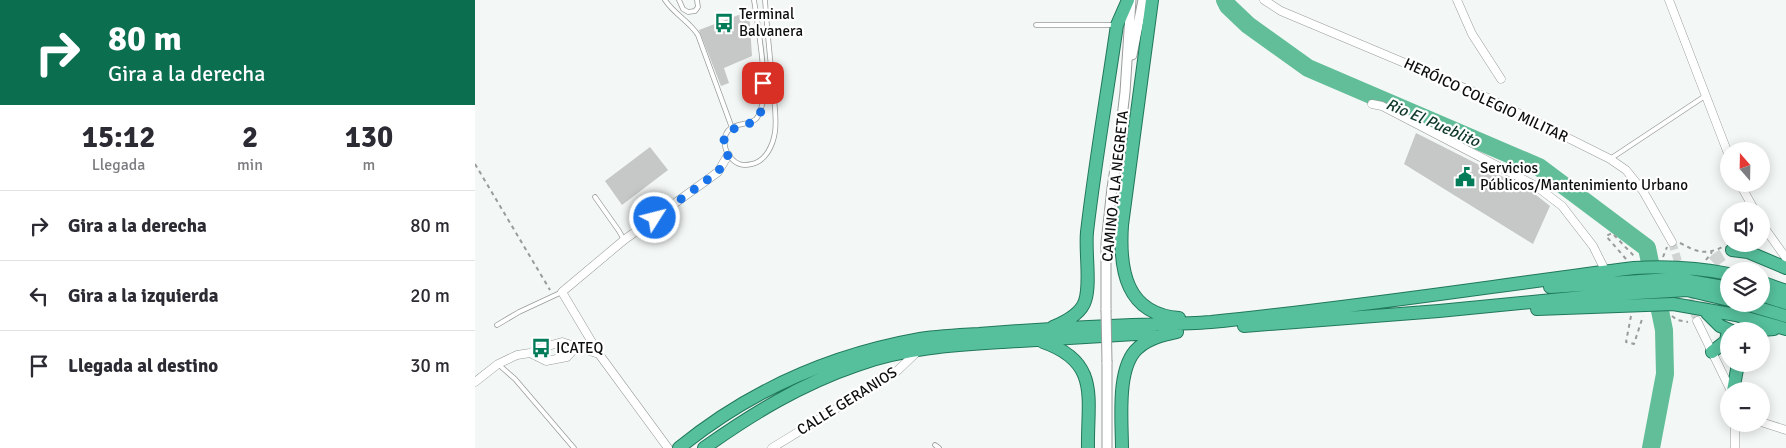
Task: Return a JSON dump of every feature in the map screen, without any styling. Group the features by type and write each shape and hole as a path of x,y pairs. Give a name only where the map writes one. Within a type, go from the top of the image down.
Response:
{"highway":[{"path":"1047,329 1070,318 1083,306 1086,300 1087,234 1117,25 1129,0"},
{"path":"1152,0 1122,225 1121,260 1131,288 1147,308 1173,317 1209,322"},
{"path":"1747,252 1786,268"},
{"path":"679,448 731,409 801,374 839,359 876,348 922,338 1047,329 1209,322 1383,302 1606,272 1636,265 1667,264 1720,272"},
{"path":"1383,302 1602,283 1684,280 1720,286"},
{"path":"1770,285 1786,291"},
{"path":"704,448 741,422 776,401 819,380 859,364 943,346 1177,332 1439,311 1603,295 1687,290 1720,298"},
{"path":"1770,298 1786,303"},
{"path":"1439,311 1596,308 1633,304 1673,304 1711,309 1784,325"},
{"path":"1760,312 1784,325"},
{"path":"1707,313 1720,326"},
{"path":"1770,328 1784,325"},
{"path":"1122,448 1123,385 1129,359 1140,346 1151,339 1177,332"},
{"path":"1035,340 1057,347 1069,354 1087,379 1087,447"},
{"path":"1712,352 1720,345"}],"street":[{"name":"CAMINO A LA NEGRETA","path":"1125,92 1129,0"},
{"name":"CAMINO A LA NEGRETA","path":"1107,448 1106,243 1111,188 1125,92 1143,0"},
{"name":"HERÓICO COLEGIO MILITAR","path":"1264,0 1281,11 1488,98 1610,159 1626,170 1643,191 1672,240"},
{"path":"1457,0 1472,34 1501,79"},
{"path":"1669,0 1723,142"},
{"path":"1372,104 1383,106 1536,186 1562,206 1593,246 1606,272"},
{"path":"669,448 599,354 562,292 624,240 718,172 728,155"},
{"path":"1770,236 1786,258"},
{"path":"1697,322 1727,382"},
{"path":"475,382 498,364 517,355 530,353 562,342 575,348 599,354"},
{"path":"530,353 545,361 567,357 575,348"},
{"name":"CALLE GERANIOS","path":"772,448 896,372 918,351"},
{"path":"1770,425 1786,430"},
{"path":"1735,432 1735,448"}],"lane":[{"path":"665,0 674,12 688,23 698,35 732,128"},
{"path":"679,0 683,9 688,12 695,11 698,7 697,0"},
{"path":"754,0 761,49 765,100 757,118 744,125 732,128 725,139 724,144 728,155 735,163 740,165 752,164 765,155 773,140 776,126 765,0"},
{"path":"1036,25 1117,25"},
{"path":"1610,159 1705,96"},
{"path":"595,197 624,240"},
{"path":"497,326 519,312 562,292"},
{"path":"498,364 515,379 574,448"}],"path":[{"path":"475,164 553,297"},
{"path":"1611,233 1636,265 1607,236 1611,233"},
{"path":"1672,240 1702,252 1720,249"},
{"path":"1667,264 1672,240"},
{"path":"1667,264 1672,240"},
{"path":"1706,260 1712,252"},
{"path":"1633,304 1626,342 1634,344 1643,316"},
{"path":"1671,315 1677,320 1697,322"}],"building":[{"path":"749,11 752,56 724,68 729,83 721,86 699,30"},
{"name":"Servicios Públicos/Mantenimiento Urbano","path":"1416,133 1531,191 1550,206 1533,244 1404,164"},
{"path":"650,147 668,170 622,205 605,181"}],"waterway":[{"name":"Rio El Pueblito","path":"1225,0 1228,6 1248,25 1308,68 1539,167 1647,248 1664,330 1665,374 1651,448"}],"tunnel":[{"path":"1672,242 1681,271"},
{"path":"1707,313 1703,293 1705,275 1714,261 1728,252"},
{"path":"1686,287 1697,321"}],"place":[{"name":"Terminal Balvanera","path":"724,23"},
{"name":"Servicios Públicos/Mantenimiento Urbano","path":"1465,177"},
{"name":"ICATEQ","path":"541,348"}],"route":[{"path":"655,218 718,172 728,155 724,144 727,134 732,128 744,125 757,118 765,100 763,83"}]}
